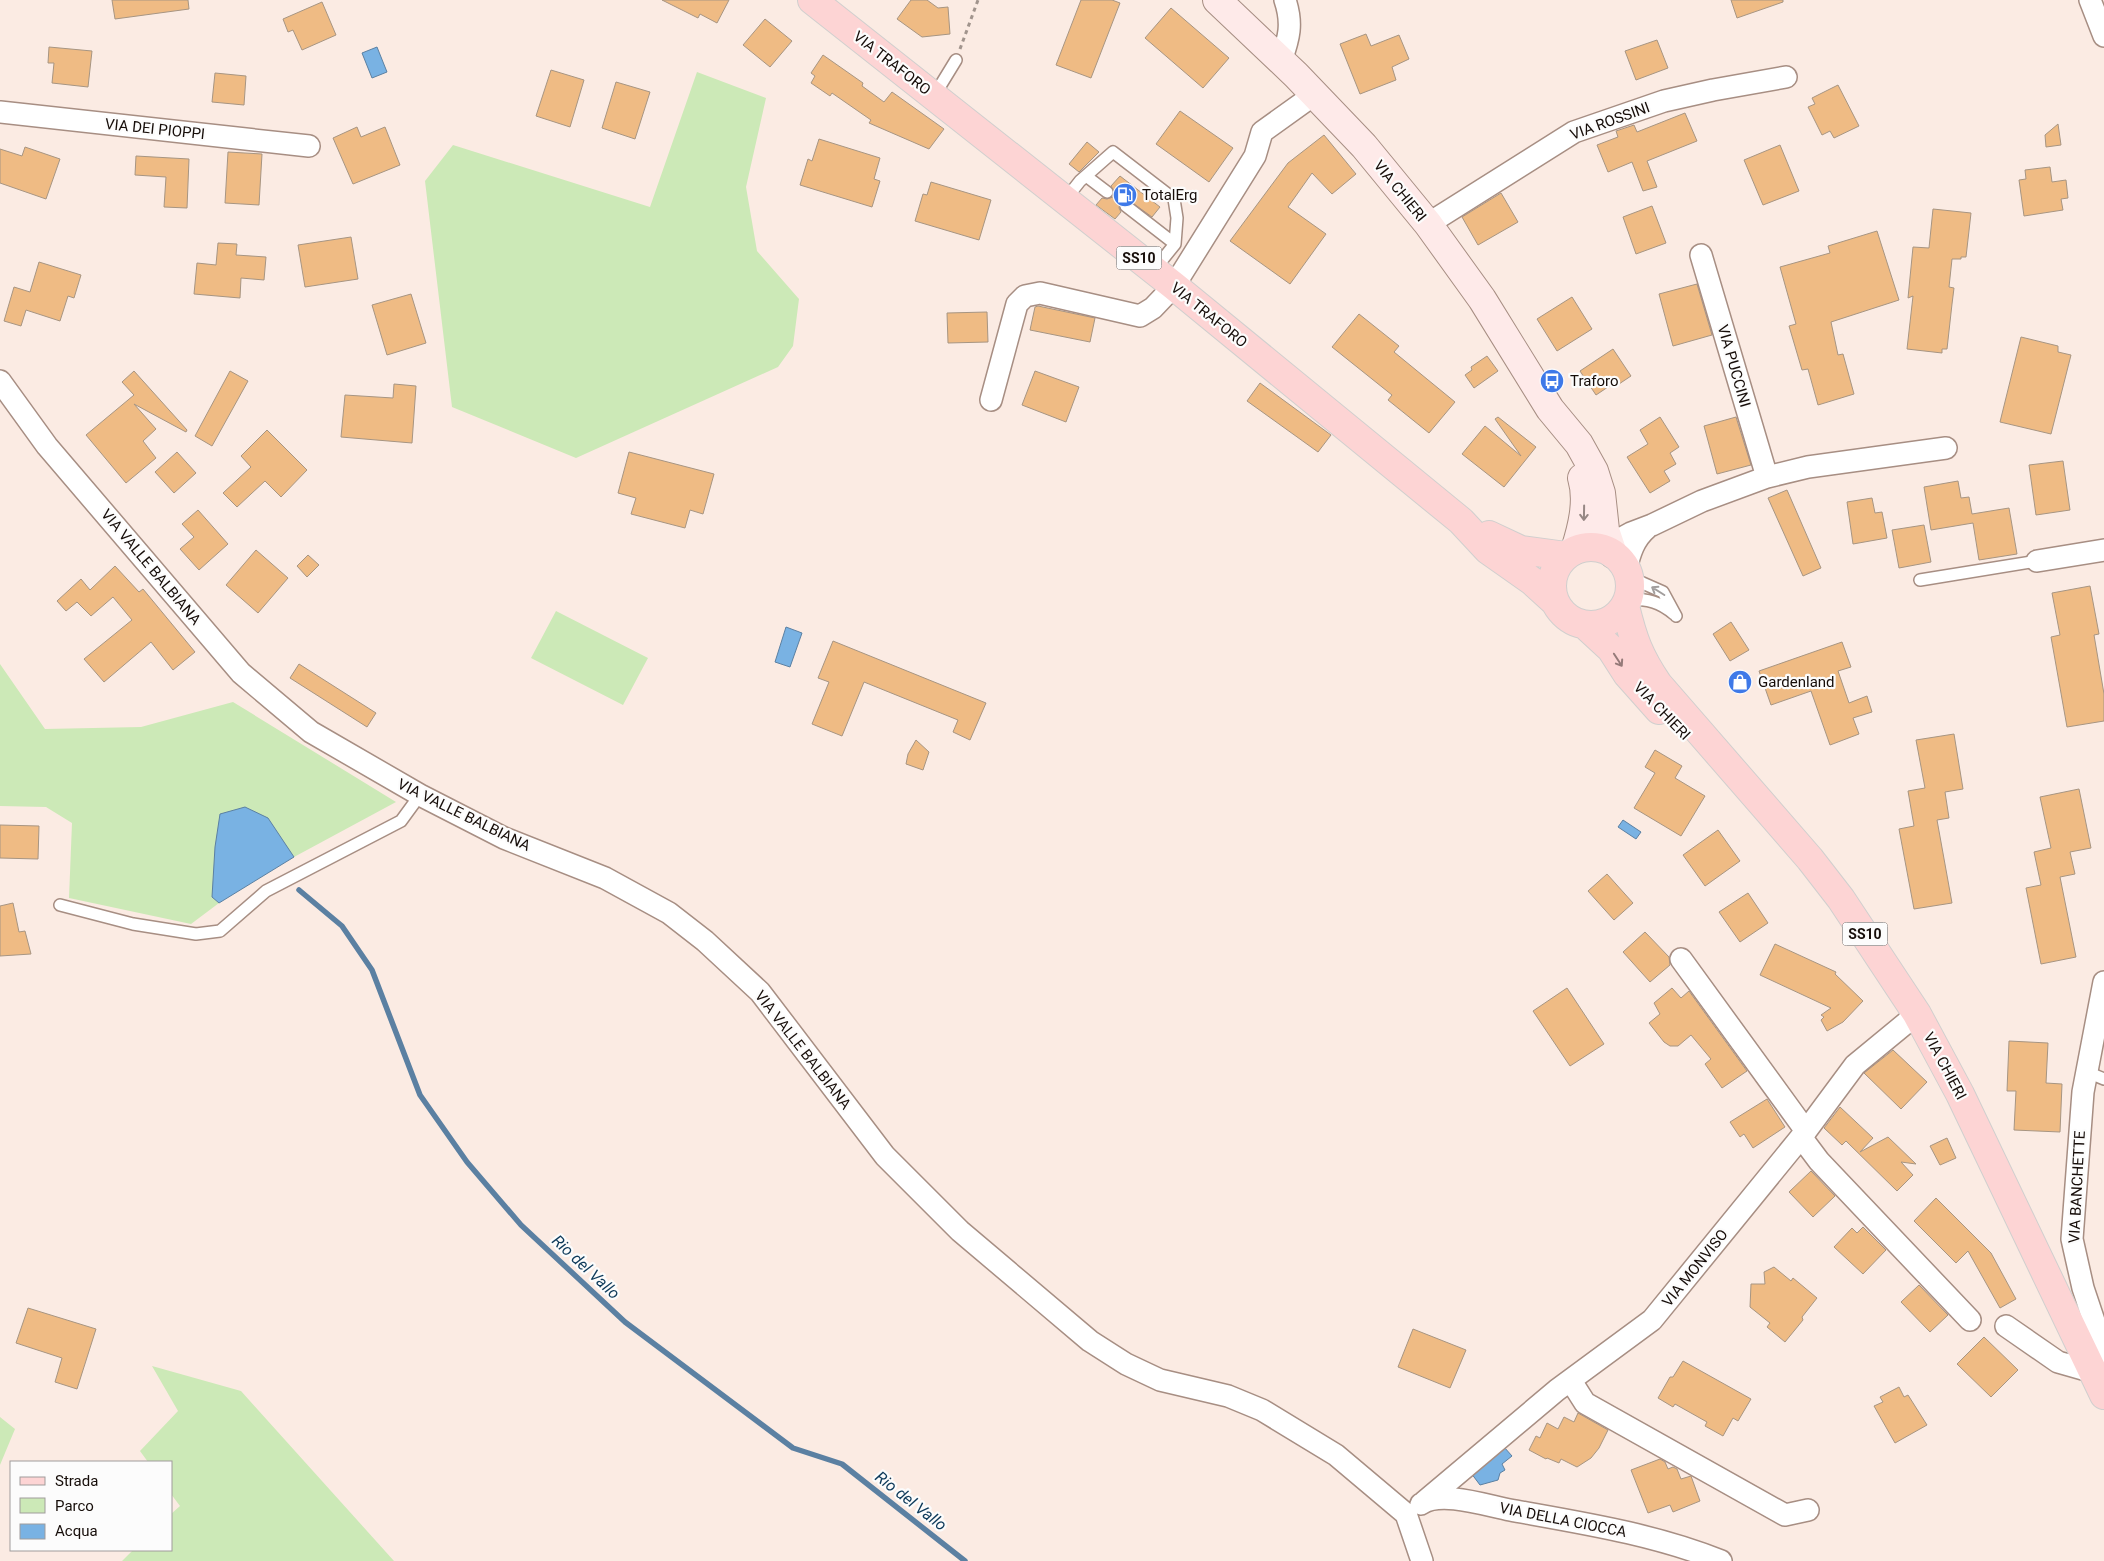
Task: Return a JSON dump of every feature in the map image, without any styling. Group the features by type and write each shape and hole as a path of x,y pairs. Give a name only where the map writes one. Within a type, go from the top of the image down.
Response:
{"main road":[{"name":"VIA TRAFORO","path":"812,0 1164,278 1461,521 1488,550 1532,581 1555,602"},
{"name":"VIA CHIERI","path":"1217,0 1315,94 1364,146 1428,224 1482,299 1550,408 1579,444 1594,471 1601,493 1605,530 1624,581 1637,649 1644,663 1658,684 1810,860 1841,899 1917,1014 1960,1094 2100,1386"},
{"name":"VIA CHIERI","path":"1550,408 1583,482 1584,523 1570,553"},
{"name":"VIA TRAFORO","path":"1461,521 1521,550 1570,553"},
{"path":"1590,547 1604,549 1624,581 1612,619 1605,623 1585,625 1566,617 1555,602 1552,592 1553,574 1570,553 1590,547"},
{"name":"VIA CHIERI","path":"1585,625 1611,649 1627,674 1641,691 1680,731 1749,790"}],"street":[{"path":"1281,61 1290,34 1289,11 1285,0"},
{"path":"2090,0 2104,36"},
{"name":"VIA ROSSINI","path":"1428,224 1574,132 1664,101 1786,77"},
{"path":"991,400 1017,304 1025,296 1040,293 1140,316 1153,308 1164,278 1255,156 1262,132 1315,94"},
{"name":"VIA DEI PIOPPI","path":"0,112 309,146"},
{"name":"VIA PUCCINI","path":"1702,256 1766,477"},
{"name":"VIA VALLE BALBIANA","path":"0,381 47,446 241,674 311,732 420,795 504,838 606,878 669,913 705,941 760,992 885,1156 960,1231 1090,1340 1126,1364 1160,1380 1228,1396 1262,1410 1336,1455 1406,1514"},
{"path":"1624,581 1620,539 1702,501 1766,477 1808,467 1946,448"},
{"path":"2037,561 2104,550"},
{"path":"1680,959 1804,1134 1819,1161 1970,1320"},
{"name":"VIA BANCHETTE","path":"2100,1386 2102,1345 2083,1288 2072,1239 2083,1092 2095,1076 2104,982"},
{"name":"VIA MONVISO","path":"1424,1502 1557,1390 1652,1320 1804,1134 1855,1065 1917,1014"},
{"path":"2006,1326 2058,1362 2100,1386"},
{"path":"1571,1381 1585,1403 1785,1515 1808,1510"},
{"name":"VIA DELLA CIOCCA","path":"1406,1514 1424,1502 1441,1499 1470,1501 1497,1508 1613,1528 1695,1551 1721,1561"},
{"path":"1406,1514 1422,1561"}],"lane":[{"path":"934,96 956,60"},
{"path":"1065,200 1086,176 1113,152 1174,199 1177,218 1175,244 1164,278"},
{"path":"1086,176 1107,192"},
{"path":"1126,206 1175,244"},
{"path":"1920,580 2037,561"},
{"path":"60,905 133,924 196,934 220,931 266,891 400,821 420,795"}],"path":[{"path":"956,60 978,0"}],"green space":[{"path":"697,72 766,98 746,187 757,251 799,299 793,346 778,367 576,458 452,407 425,181 453,145 650,207"},
{"path":"556,611 648,658 623,705 531,658"},
{"path":"0,664 45,729 141,727 233,702 396,802 294,857 268,818 212,897 219,903 191,924 69,898 72,823 46,807 0,806"},
{"path":"152,1366 241,1391 394,1561 122,1561 132,1551 172,1551 172,1513 180,1506 172,1495 172,1461 147,1461 140,1451 178,1411"},
{"path":"0,1417 15,1429 0,1465"}],"water":[{"path":"377,47 387,72 372,78 362,53"},
{"path":"786,627 802,633 790,667 775,662"},
{"path":"245,807 268,818 294,857 219,903 212,897 215,847 220,814"},
{"path":"1623,820 1641,832 1636,839 1618,827"},
{"path":"1504,1447 1512,1456 1502,1464 1505,1470 1500,1473 1498,1480 1480,1485 1471,1473"}],"building":[{"path":"112,0 188,0 189,9 115,19"},
{"path":"662,0 729,0 717,23 700,14 698,18"},
{"path":"911,0 927,0 938,8 948,7 950,34 922,37 897,19"},
{"path":"1081,0 1112,0 1120,3 1091,78 1056,65"},
{"path":"1731,0 1783,0 1783,2 1737,18"},
{"path":"322,2 336,35 302,50 293,30 288,32 283,19"},
{"path":"1171,8 1229,58 1203,88 1145,38"},
{"path":"765,19 792,41 770,67 743,45"},
{"path":"1366,34 1371,46 1399,35 1409,59 1392,67 1396,80 1360,94 1340,44"},
{"path":"1657,40 1668,68 1636,80 1625,51"},
{"path":"49,47 92,51 88,87 52,83 54,63 48,63"},
{"path":"823,55 863,83 862,86 884,102 892,92 944,129 929,149 869,123 871,120 832,93 830,96 811,83 815,76 811,73"},
{"path":"551,70 584,80 570,127 536,116"},
{"path":"215,73 246,76 244,105 212,102"},
{"path":"616,82 650,92 635,139 602,128"},
{"path":"1838,85 1859,126 1834,138 1830,131 1822,135 1808,107 1815,104 1812,98"},
{"path":"1180,111 1233,148 1209,182 1156,144"},
{"path":"1685,113 1697,141 1647,161 1657,187 1643,191 1632,162 1608,172 1597,145 1618,137 1616,131 1634,125 1637,132"},
{"path":"2058,124 2061,145 2046,147 2045,135"},
{"path":"357,127 361,137 385,127 400,165 353,184 333,138"},
{"path":"1324,135 1356,174 1332,194 1312,173 1288,207 1326,234 1290,284 1230,241 1288,163"},
{"path":"819,139 880,158 874,179 880,181 872,207 800,185 808,159 812,161"},
{"path":"1087,142 1099,152 1079,172 1069,164"},
{"path":"1780,145 1799,191 1763,205 1744,160"},
{"path":"25,147 60,159 46,199 0,183 0,149 22,156"},
{"path":"228,152 262,154 259,205 225,203"},
{"path":"136,156 189,159 187,208 164,207 166,177 135,175"},
{"path":"2050,167 2052,182 2066,180 2068,198 2061,199 2063,210 2024,216 2019,180 2026,179 2025,170"},
{"path":"1120,176 1160,207 1152,217 1127,199 1120,202 1119,208 1121,212 1115,219 1096,205 1102,198 1113,197 1114,192 1111,186"},
{"path":"931,182 991,200 979,240 915,221 923,194 927,195"},
{"path":"1501,193 1518,222 1478,245 1462,217"},
{"path":"1652,206 1666,243 1636,254 1623,217"},
{"path":"1933,209 1971,213 1966,257 1952,259 1949,287 1954,288 1947,349 1942,349 1942,353 1907,349 1913,296 1908,298 1913,247 1929,248"},
{"path":"1877,231 1899,300 1831,322 1838,355 1843,354 1854,394 1818,405 1808,369 1802,370 1789,326 1796,324 1780,267 1830,253 1828,246"},
{"path":"351,237 358,279 305,287 298,245"},
{"path":"218,243 237,244 236,255 266,257 264,280 241,278 240,298 194,294 197,263 216,265"},
{"path":"39,262 81,275 74,298 68,296 60,321 26,310 21,326 4,321 14,287 30,292"},
{"path":"1697,284 1712,335 1673,346 1659,294"},
{"path":"411,294 426,343 387,355 372,305"},
{"path":"1572,297 1592,329 1557,351 1537,319"},
{"path":"1038,306 1095,318 1090,342 1030,330 1035,307"},
{"path":"987,312 988,342 948,343 947,313"},
{"path":"1359,314 1399,346 1394,352 1455,402 1429,433 1388,400 1392,395 1332,347"},
{"path":"2021,337 2058,346 2058,352 2071,355 2051,434 2000,422"},
{"path":"1613,349 1631,376 1616,386 1614,383 1596,395 1580,371"},
{"path":"1487,356 1498,371 1474,388 1465,375 1472,370 1471,367"},
{"path":"134,371 187,430 186,432 134,404 156,429 143,441 156,458 126,483 86,435 134,395 122,382"},
{"path":"230,371 248,381 212,446 195,436"},
{"path":"1035,371 1079,387 1066,422 1022,405"},
{"path":"1260,383 1331,435 1318,452 1247,401"},
{"path":"394,384 416,386 412,443 341,437 345,395 393,398"},
{"path":"1498,417 1536,447 1504,487 1462,454 1485,426 1521,456 1495,419"},
{"path":"1660,417 1679,447 1670,453 1676,464 1664,471 1670,481 1650,493 1627,457 1648,444 1640,430"},
{"path":"1736,417 1751,465 1717,474 1704,426"},
{"path":"267,430 307,470 281,497 265,481 237,507 223,493 251,467 241,456"},
{"path":"177,452 196,473 174,493 155,472"},
{"path":"629,452 714,474 703,514 690,510 685,528 631,514 636,498 618,493"},
{"path":"2063,461 2070,510 2036,515 2029,465"},
{"path":"1958,481 1961,498 1969,497 1972,514 2009,508 2017,554 1979,560 1973,523 1931,530 1924,487"},
{"path":"1787,490 1821,568 1803,576 1768,498"},
{"path":"1872,498 1875,513 1882,512 1887,538 1853,544 1847,502"},
{"path":"198,510 228,544 199,570 180,549 194,537 182,524"},
{"path":"1924,525 1931,562 1899,568 1892,530"},
{"path":"256,550 288,578 258,613 226,585"},
{"path":"308,555 319,565 307,577 297,566"},
{"path":"115,566 139,592 143,589 195,652 173,670 151,642 104,682 84,659 132,620 113,597 91,616 77,602 66,611 57,601 81,579 90,590"},
{"path":"2090,586 2099,634 2094,635 2104,694 2104,721 2067,727 2051,637 2060,635 2052,593"},
{"path":"1731,622 1749,650 1730,661 1713,634"},
{"path":"833,641 986,703 970,740 953,732 958,720 864,682 842,736 812,724 829,682 818,678"},
{"path":"1842,642 1851,667 1838,671 1849,703 1867,696 1872,712 1853,718 1859,734 1830,745 1811,691 1771,705 1759,671"},
{"path":"299,664 376,713 367,727 290,678"},
{"path":"1954,734 1963,789 1945,792 1949,818 1937,820 1952,903 1914,909 1899,829 1914,826 1908,791 1925,788 1916,740"},
{"path":"916,740 929,752 923,770 906,764 908,754"},
{"path":"1655,750 1682,766 1675,778 1705,796 1681,836 1634,808 1655,773 1645,767"},
{"path":"2079,789 2091,848 2070,852 2075,874 2060,877 2076,957 2041,964 2026,888 2041,885 2034,852 2051,848 2040,797"},
{"path":"0,825 39,826 38,859 0,858"},
{"path":"1718,830 1740,861 1705,886 1683,855"},
{"path":"1607,874 1633,903 1614,920 1588,891"},
{"path":"1748,893 1768,923 1740,942 1719,912"},
{"path":"13,903 19,932 25,931 31,954 0,956 0,906"},
{"path":"1645,932 1669,957 1670,965 1650,982 1623,952"},
{"path":"1775,944 1836,972 1835,974 1863,1001 1843,1022 1827,1031 1821,1020 1824,1017 1821,1015 1831,1008 1760,975"},
{"path":"1567,988 1604,1044 1570,1066 1533,1011"},
{"path":"1672,988 1681,998 1689,991 1747,1071 1722,1088 1705,1064 1711,1059 1691,1035 1678,1046 1670,1046 1664,1042 1649,1023 1660,1014 1654,1003"},
{"path":"2009,1041 2048,1043 2046,1083 2062,1084 2060,1132 2014,1130 2016,1091 2007,1091"},
{"path":"1893,1050 1927,1082 1901,1109 1864,1073"},
{"path":"1767,1099 1785,1127 1753,1148 1744,1134 1740,1137 1730,1122"},
{"path":"1840,1107 1873,1138 1860,1152 1888,1137 1916,1164 1901,1162 1913,1175 1897,1191 1846,1141 1842,1145 1824,1128"},
{"path":"1947,1138 1956,1158 1940,1165 1930,1146"},
{"path":"1811,1171 1835,1196 1813,1217 1789,1192"},
{"path":"1936,1198 1991,1253 2016,1299 2000,1308 1968,1251 1956,1263 1914,1221"},
{"path":"1863,1227 1886,1250 1863,1274 1834,1247 1852,1228 1857,1233"},
{"path":"1774,1267 1791,1281 1793,1278 1817,1298 1802,1317 1803,1320 1785,1342 1767,1327 1770,1323 1750,1307 1751,1284 1765,1284 1764,1272"},
{"path":"1919,1285 1948,1315 1930,1332 1901,1302"},
{"path":"28,1308 96,1329 77,1389 55,1382 62,1358 16,1343"},
{"path":"1413,1329 1466,1350 1450,1388 1398,1367"},
{"path":"1984,1337 2018,1370 1991,1397 1957,1364"},
{"path":"1683,1361 1751,1399 1738,1421 1733,1418 1723,1436 1705,1426 1707,1422 1675,1404 1673,1407 1658,1398 1670,1377 1673,1377"},
{"path":"1899,1387 1904,1397 1908,1395 1927,1425 1895,1443 1874,1406 1883,1402 1880,1397"},
{"path":"1578,1413 1608,1430 1599,1448 1591,1458 1577,1467 1561,1459 1559,1463 1546,1459 1529,1450 1536,1436 1540,1438 1547,1423 1558,1429 1564,1417 1574,1422"},
{"path":"1660,1459 1665,1462 1668,1469 1673,1467 1677,1469 1681,1479 1691,1476 1700,1501 1673,1512 1670,1505 1648,1513 1631,1470"}],"waterway":[{"name":"Rio del Vallo","path":"299,890 342,926 372,970 420,1095 467,1162 521,1225 625,1322 793,1448 842,1464 965,1561"}],"place":[{"name":"TotalErg","path":"1125,195"},
{"name":"Traforo","path":"1552,381"},
{"name":"Gardenland","path":"1740,682"}]}
